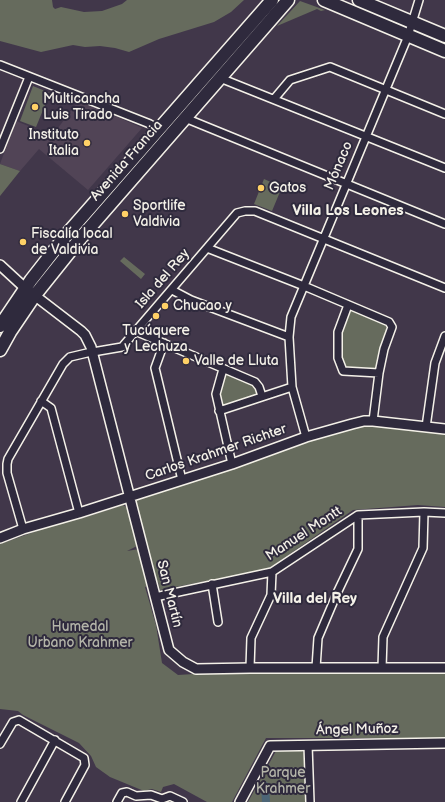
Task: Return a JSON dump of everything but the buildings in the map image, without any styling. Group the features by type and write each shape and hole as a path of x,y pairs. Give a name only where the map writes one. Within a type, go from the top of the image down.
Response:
{"main road":[{"name":"Avenida Francia","path":"0,350 30,292 67,234 272,0"},
{"name":"Avenida Francia","path":"0,326 79,240 288,0"},
{"path":"324,0 445,51"},
{"path":"360,0 445,36"},
{"path":"216,64 223,74"},
{"path":"149,141 159,148"}],"street":[{"name":"Mónaco","path":"306,437 292,387 289,337 292,316 408,36 419,0"},
{"path":"0,65 150,124 159,129"},
{"path":"274,99 290,80 330,67 445,114"},
{"path":"223,74 274,99 445,168"},
{"path":"0,149 29,77"},
{"path":"185,118 445,224"},
{"name":"Isla del Rey","path":"23,529 8,476 7,464 63,364 70,357 122,347 172,290 233,216 240,212 248,210 255,211 445,288"},
{"path":"207,248 304,286 389,322 392,327 384,349 374,421"},
{"name":"San Martín","path":"0,265 30,292 81,330 89,341 169,650 183,662 196,669 445,668"},
{"path":"172,290 191,300 289,337"},
{"path":"348,305 338,332 338,358 343,371 380,373"},
{"path":"136,331 223,370 255,382 259,387 262,396"},
{"path":"426,427 435,363 445,336"},
{"path":"164,344 155,368 182,480"},
{"path":"223,370 218,382 216,394 232,464"},
{"path":"219,411 292,387"},
{"path":"41,401 51,408 79,513"},
{"name":"Carlos Krahmer Richter","path":"0,538 23,529 79,513 232,464 306,437 364,421 445,429"},
{"path":"382,668 383,637 423,548 424,512"},
{"name":"Manuel Montt","path":"156,596 272,572 358,515 424,512 445,513"},
{"path":"316,668 318,638 358,549 358,515"},
{"path":"250,668 252,638 271,595 272,572"},
{"path":"212,584 218,622"},
{"path":"0,744 13,722 20,720 84,758 85,765 65,802"},
{"path":"21,802 55,740"},
{"name":"Ángel Muñoz","path":"240,802 270,746 445,743"},
{"path":"308,746 310,802"},
{"path":"117,802 122,793 128,792 136,796 151,795 162,799 172,796 183,802"}],"shaded area":[{"name":"Instituto Italia","path":"79,100 142,128 88,190 39,149 20,171 0,164 16,121 50,135 53,131 55,132"}],"green space":[{"path":"0,0 52,0 53,7 55,9 61,7 84,12 102,11 122,4 127,0 244,0 231,12 214,22 159,39 129,52 100,46 85,47 73,45 41,52 0,41"},
{"path":"300,1 325,10 321,11 317,9 277,26"},
{"name":"Multicancha Luis Tirado","path":"33,86 50,93 36,127 20,121"},
{"path":"0,164 20,171 0,196"},
{"path":"264,179 282,187 272,211 254,204"},
{"path":"124,257 145,274 141,279 120,261"},
{"path":"353,309 385,323 387,330 378,367 374,371 347,368 343,365 341,360 340,334 349,312"},
{"path":"228,373 254,384 258,391 256,396 224,407 220,405 218,393 223,376"},
{"name":"Humedal Urbano Krahmer","path":"366,424 445,433 445,507 418,505 353,510 268,569 160,590 158,582 145,587 156,625 162,663 178,675 210,673 445,671 445,738 266,738 232,802 207,802 174,784 163,787 161,792 152,789 144,791 110,777 96,767 91,756 79,743 23,715 18,711 0,709 0,544 51,526 123,505 128,508 137,546 127,551 145,548 134,501 136,499 308,440"},
{"name":"Parque Krahmer","path":"278,749 300,749 305,754 305,802 248,802 276,751"}],"waterway":[{"path":"265,786 266,802"}],"place":[{"name":"Multicancha Luis Tirado","path":"35,107"},
{"name":"Instituto Italia","path":"87,143"},
{"name":"Gatos","path":"261,188"},
{"name":"Sportlife Valdivia","path":"125,214"},
{"name":"Fiscalía local de Valdivia","path":"23,242"},
{"name":"Chucao y","path":"165,306"},
{"name":"Tucúquere y Lechuza","path":"156,316"},
{"name":"Valle de Lluta","path":"186,361"}],"district":[{"name":"Villa Los Leones","path":"348,211"},
{"name":"Villa del Rey","path":"315,599"}]}
